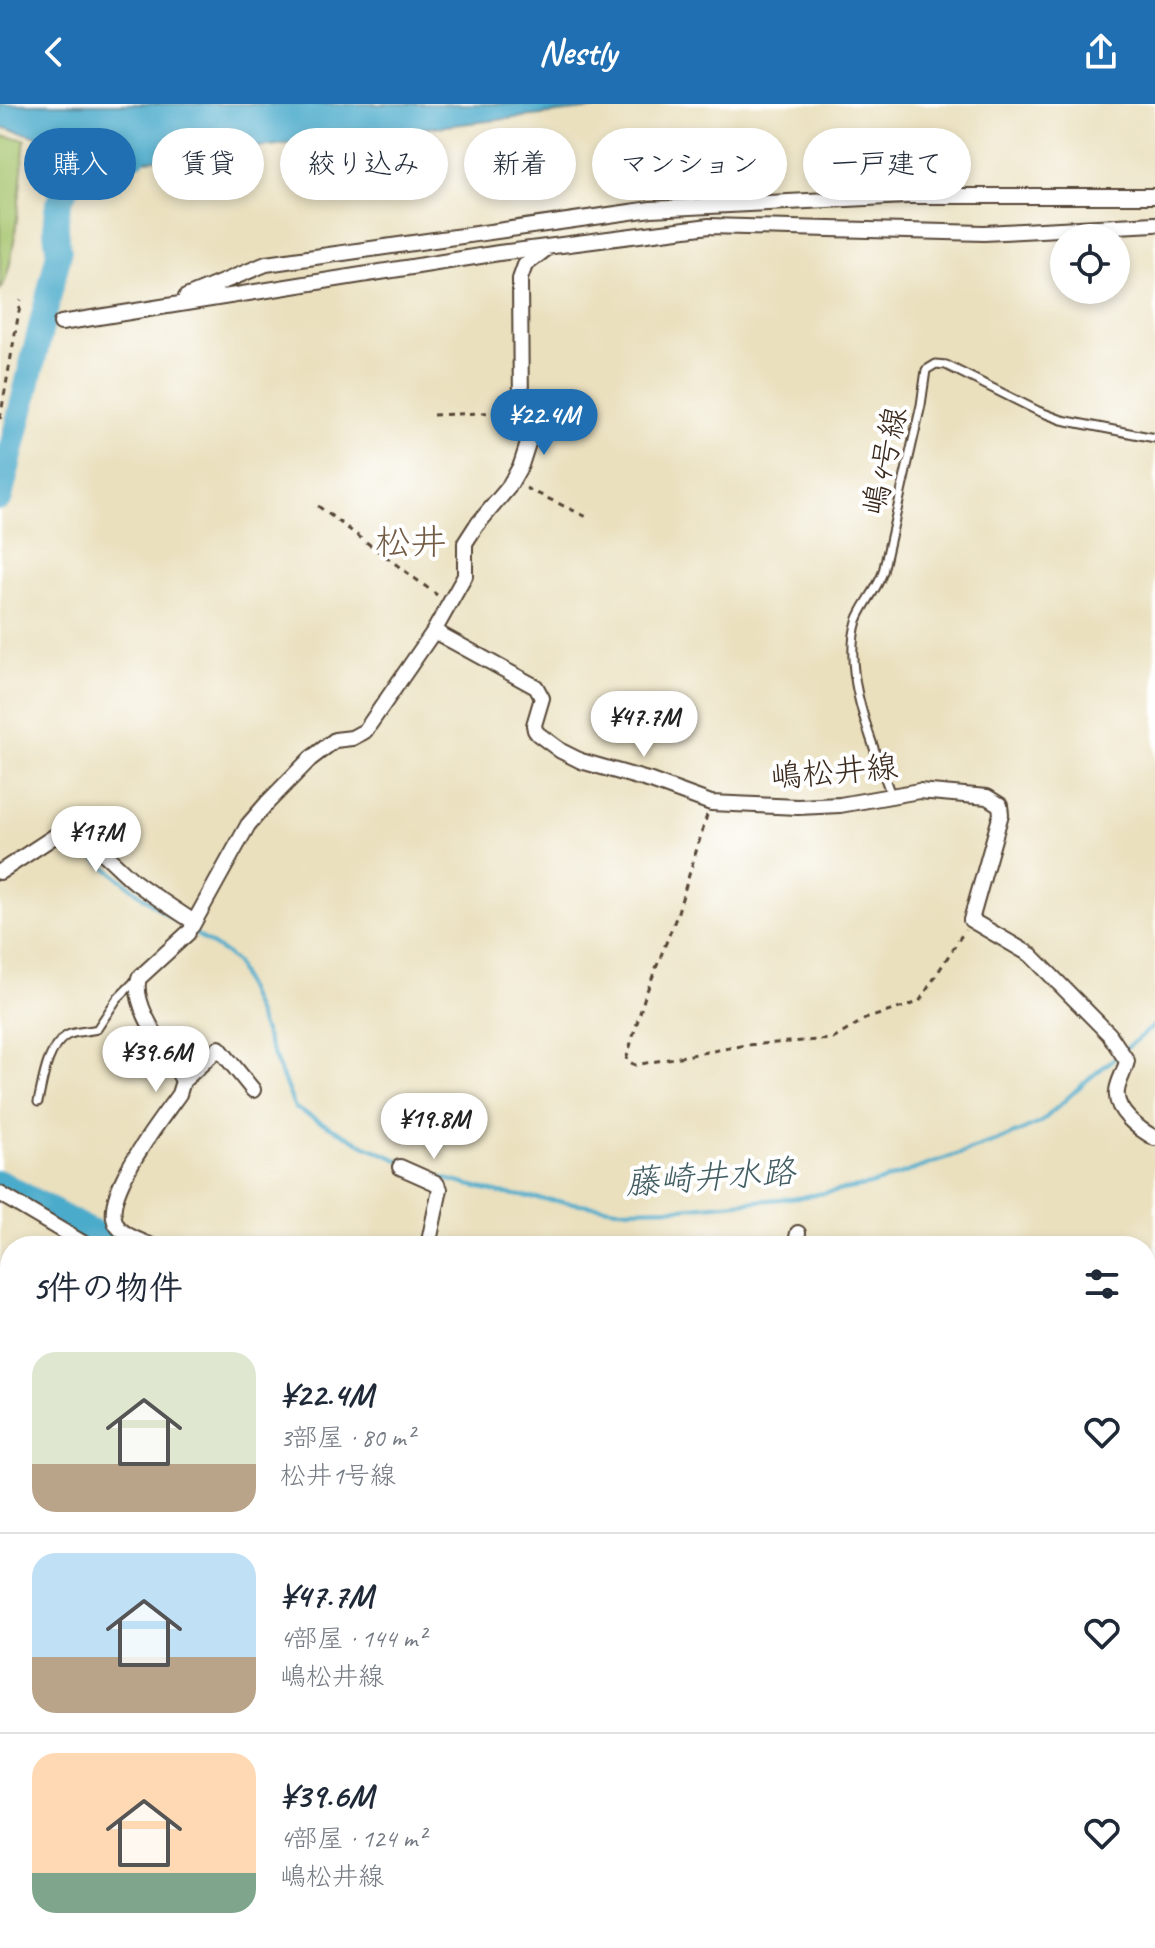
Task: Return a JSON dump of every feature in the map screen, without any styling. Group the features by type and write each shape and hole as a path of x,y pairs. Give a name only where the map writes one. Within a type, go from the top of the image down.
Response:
{"street":[{"path":"161,308 266,264 651,209 907,196 1155,196"},
{"path":"61,323 550,247 709,226 984,233 1155,224"},
{"path":"183,1081 137,996 139,978 191,927 248,825 310,759 335,740 352,738 365,731 434,631 465,576 465,543 521,465 531,434 533,418 521,411 520,279 525,265 550,247"},
{"name":"嶋松井線","path":"434,631 536,687 542,698 535,730 561,751 581,761 651,781 711,803 798,807 840,805 919,791 987,797 1000,805 1001,814 971,920"},
{"path":"0,872 61,832 69,832 86,841 191,927"},
{"path":"971,920 1031,955 1082,1004 1127,1061 1116,1095 1119,1104 1127,1115 1155,1138"},
{"path":"131,1236 122,1232 116,1223 114,1203 119,1185 179,1094 183,1081 219,1048 253,1090"},
{"path":"400,1167 436,1183 440,1189 430,1236"},
{"path":"0,1194 71,1236"}],"lane":[{"name":"嶋4号線","path":"891,795 860,709 856,682 856,623 883,572 926,370 936,364 946,365 1062,420 1155,438"},
{"path":"38,1102 45,1071 56,1047 66,1036 97,1029 117,999 139,978"}],"path":[{"path":"0,419 21,300"},
{"path":"433,415 521,411"},
{"path":"511,481 587,517"},
{"path":"318,506 449,604"},
{"path":"711,803 677,915 645,996 626,1060 635,1065 746,1045 833,1039 865,1019 919,1002 971,920"}],"green space":[{"path":"0,136 24,139 24,150 14,243 0,290"}],"water":[{"path":"0,104 637,104 427,128 280,128 280,145 264,147 264,128 152,128 152,159 138,161 136,128 24,128 24,133 0,127"}],"waterway":[{"path":"0,497 59,253 56,225 60,200"},
{"name":"藤崎井水路","path":"6,879 58,843 71,840 164,913 236,963 295,1108 401,1161"},
{"name":"藤崎井水路","path":"438,1177 500,1193 617,1209 682,1208 801,1197 870,1185 1040,1123 1155,1025"},
{"path":"0,1183 101,1236"}],"district":[{"name":"松井","path":"411,541"}]}
